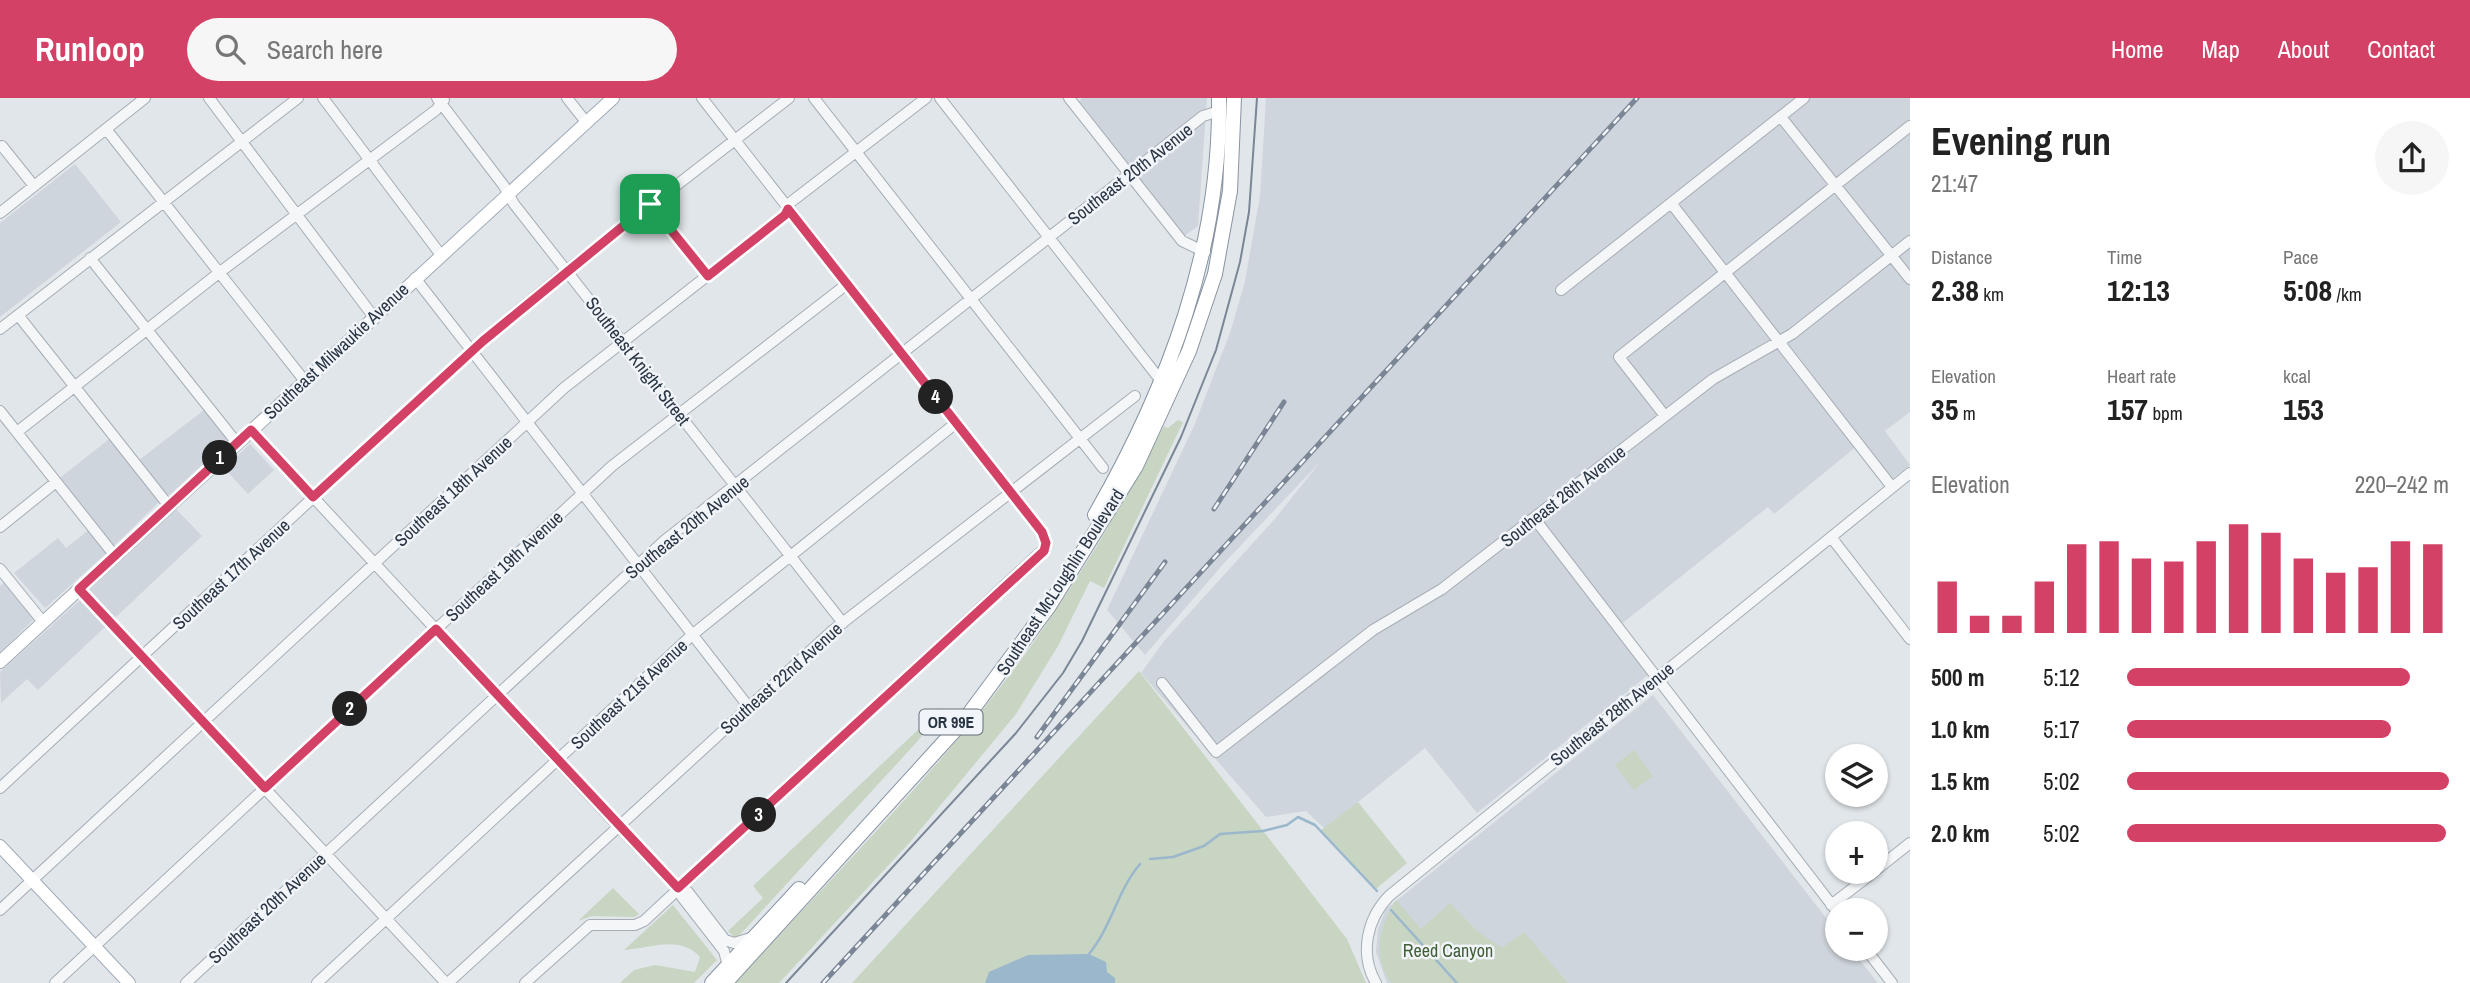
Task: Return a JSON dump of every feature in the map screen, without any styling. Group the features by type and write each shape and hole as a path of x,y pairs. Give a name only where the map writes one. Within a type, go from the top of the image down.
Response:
{"highway":[{"name":"Southeast McLoughlin Boulevard","path":"725,983 934,756 997,678 1097,531 1136,466 1171,394 1201,320 1220,253 1232,175 1234,98"},
{"name":"Southeast McLoughlin Boulevard","path":"712,983 919,759 1007,649 1098,510 1161,381 1185,321 1205,252 1215,190 1219,104"}],"main road":[{"name":"Southeast Milwaukie Avenue","path":"0,662 613,98"},
{"path":"0,846 129,983"}],"street":[{"path":"0,213 145,98"},
{"path":"209,98 373,316"},
{"path":"0,328 298,98"},
{"path":"323,98 441,255"},
{"path":"567,98 586,122"},
{"path":"525,983 585,927 594,924 640,924 1041,554 1046,543 1042,532 702,98"},
{"name":"Southeast 17th Avenue","path":"0,788 471,351 650,204 789,98"},
{"path":"814,98 1103,468"},
{"name":"Southeast 18th Avenue","path":"0,910 564,388 785,215 791,202 926,98"},
{"path":"940,98 1171,394"},
{"path":"1561,290 1804,98"},
{"path":"17,432 441,100"},
{"name":"Southeast Knight Street","path":"441,100 566,271 843,623"},
{"path":"1076,100 1129,174 1182,241 1205,252"},
{"name":"Southeast 20th Avenue","path":"186,983 497,694 691,519 1219,104"},
{"path":"1781,117 1910,279"},
{"path":"1665,416 1619,357 1910,126"},
{"path":"106,128 304,380"},
{"path":"2,146 34,186"},
{"path":"650,204 708,276"},
{"path":"1671,204 1892,487"},
{"name":"Southeast 26th Avenue","path":"1162,683 1216,752 1373,631 1438,592 1721,374 1779,343 1910,241"},
{"path":"90,258 237,443"},
{"path":"415,278 748,706"},
{"name":"Southeast 19th Avenue","path":"55,983 622,457 847,284"},
{"path":"18,315 169,506"},
{"name":"Southeast 22nd Avenue","path":"447,983 748,706 843,623 1135,396"},
{"path":"0,411 115,556"},
{"name":"Southeast 21st Avenue","path":"317,983 692,635 956,423"},
{"path":"251,430 678,888 724,951 727,966"},
{"name":"Southeast 28th Avenue","path":"1376,983 1368,962 1367,940 1372,920 1385,900 1910,473"},
{"path":"0,527 56,482"},
{"path":"1534,518 1826,898"},
{"path":"1831,537 1910,639"},
{"path":"0,569 43,622"},
{"path":"79,589 447,983"},
{"path":"1888,861 1910,843"},
{"path":"1846,898 1861,884"},
{"path":"678,888 688,892 729,943 754,937"},
{"path":"1875,961 1892,983"}],"shaded area":[{"path":"1083,98 1207,98 1198,226 1184,236 1079,101"},
{"path":"1266,98 1910,98 1910,412 1885,431 1910,465 1887,483 1857,446 1774,514 1768,507 1619,626 1653,671 1477,813 1425,748 1325,829 1306,811 1266,817 1141,673 1164,641 1273,521 1322,460 1225,562 1145,655 1107,610 1194,426 1231,330 1245,281 1260,196"},
{"path":"75,164 121,222 0,317 0,223"},
{"path":"204,410 226,437 227,442 170,495 165,494 139,460"},
{"path":"113,436 163,498 111,549 56,481"},
{"path":"250,444 274,470 248,494 224,468"},
{"path":"175,508 202,536 115,618 89,589"},
{"path":"91,528 109,551 45,608 14,573 58,538 66,548"},
{"path":"5,582 34,619 0,653 0,586"},
{"path":"80,600 105,627 38,690 27,679 1,703 0,672"},
{"path":"1653,695 1825,917 1825,961 1861,961 1878,983 1387,983 1376,952 1378,929 1386,909"}],"green space":[{"path":"1178,420 1183,422 1104,588 1090,581 1058,646 1016,714 911,841 779,983 735,983 916,787 1001,686 1077,578 1164,426 1168,428"},
{"path":"1139,671 1347,939 1366,983 852,983"},
{"path":"941,708 943,711 915,744 736,939 728,931 763,898 753,886"},
{"path":"1634,750 1653,776 1634,790 1615,765"},
{"path":"1358,802 1407,863 1376,889 1321,830"},
{"path":"613,888 639,914 634,917 592,916 578,921"},
{"name":"Reed Canyon","path":"1396,900 1421,929 1450,903 1477,931 1502,948 1524,932 1568,983 1391,983 1381,962 1380,941 1385,921"},
{"path":"673,905 717,960 694,983 620,983 634,970 655,965 695,972 700,957 683,946 663,944 624,950"}],"water":[{"path":"1089,954 1106,962 1107,972 1115,978 1115,983 985,983 989,972 1028,955"}],"waterway":[{"path":"1150,859 1173,857 1204,846 1220,834 1263,831 1287,825 1298,817 1315,825 1377,891"},
{"path":"1089,954 1140,864"},
{"path":"1391,910 1457,983"}],"tram line":[{"path":"786,983 1016,733 1063,673 1082,641 1181,437 1216,350 1240,262 1249,212 1257,98"}],"railway":[{"path":"823,983 1637,98"},
{"path":"1214,509 1284,402"},
{"path":"1037,737 1165,562"}],"route":[{"path":"650,204 708,276 785,215 788,209 1042,532 1046,539 1044,551 678,888 436,629 265,788 79,589 251,430 313,497 483,341 650,204"}]}
